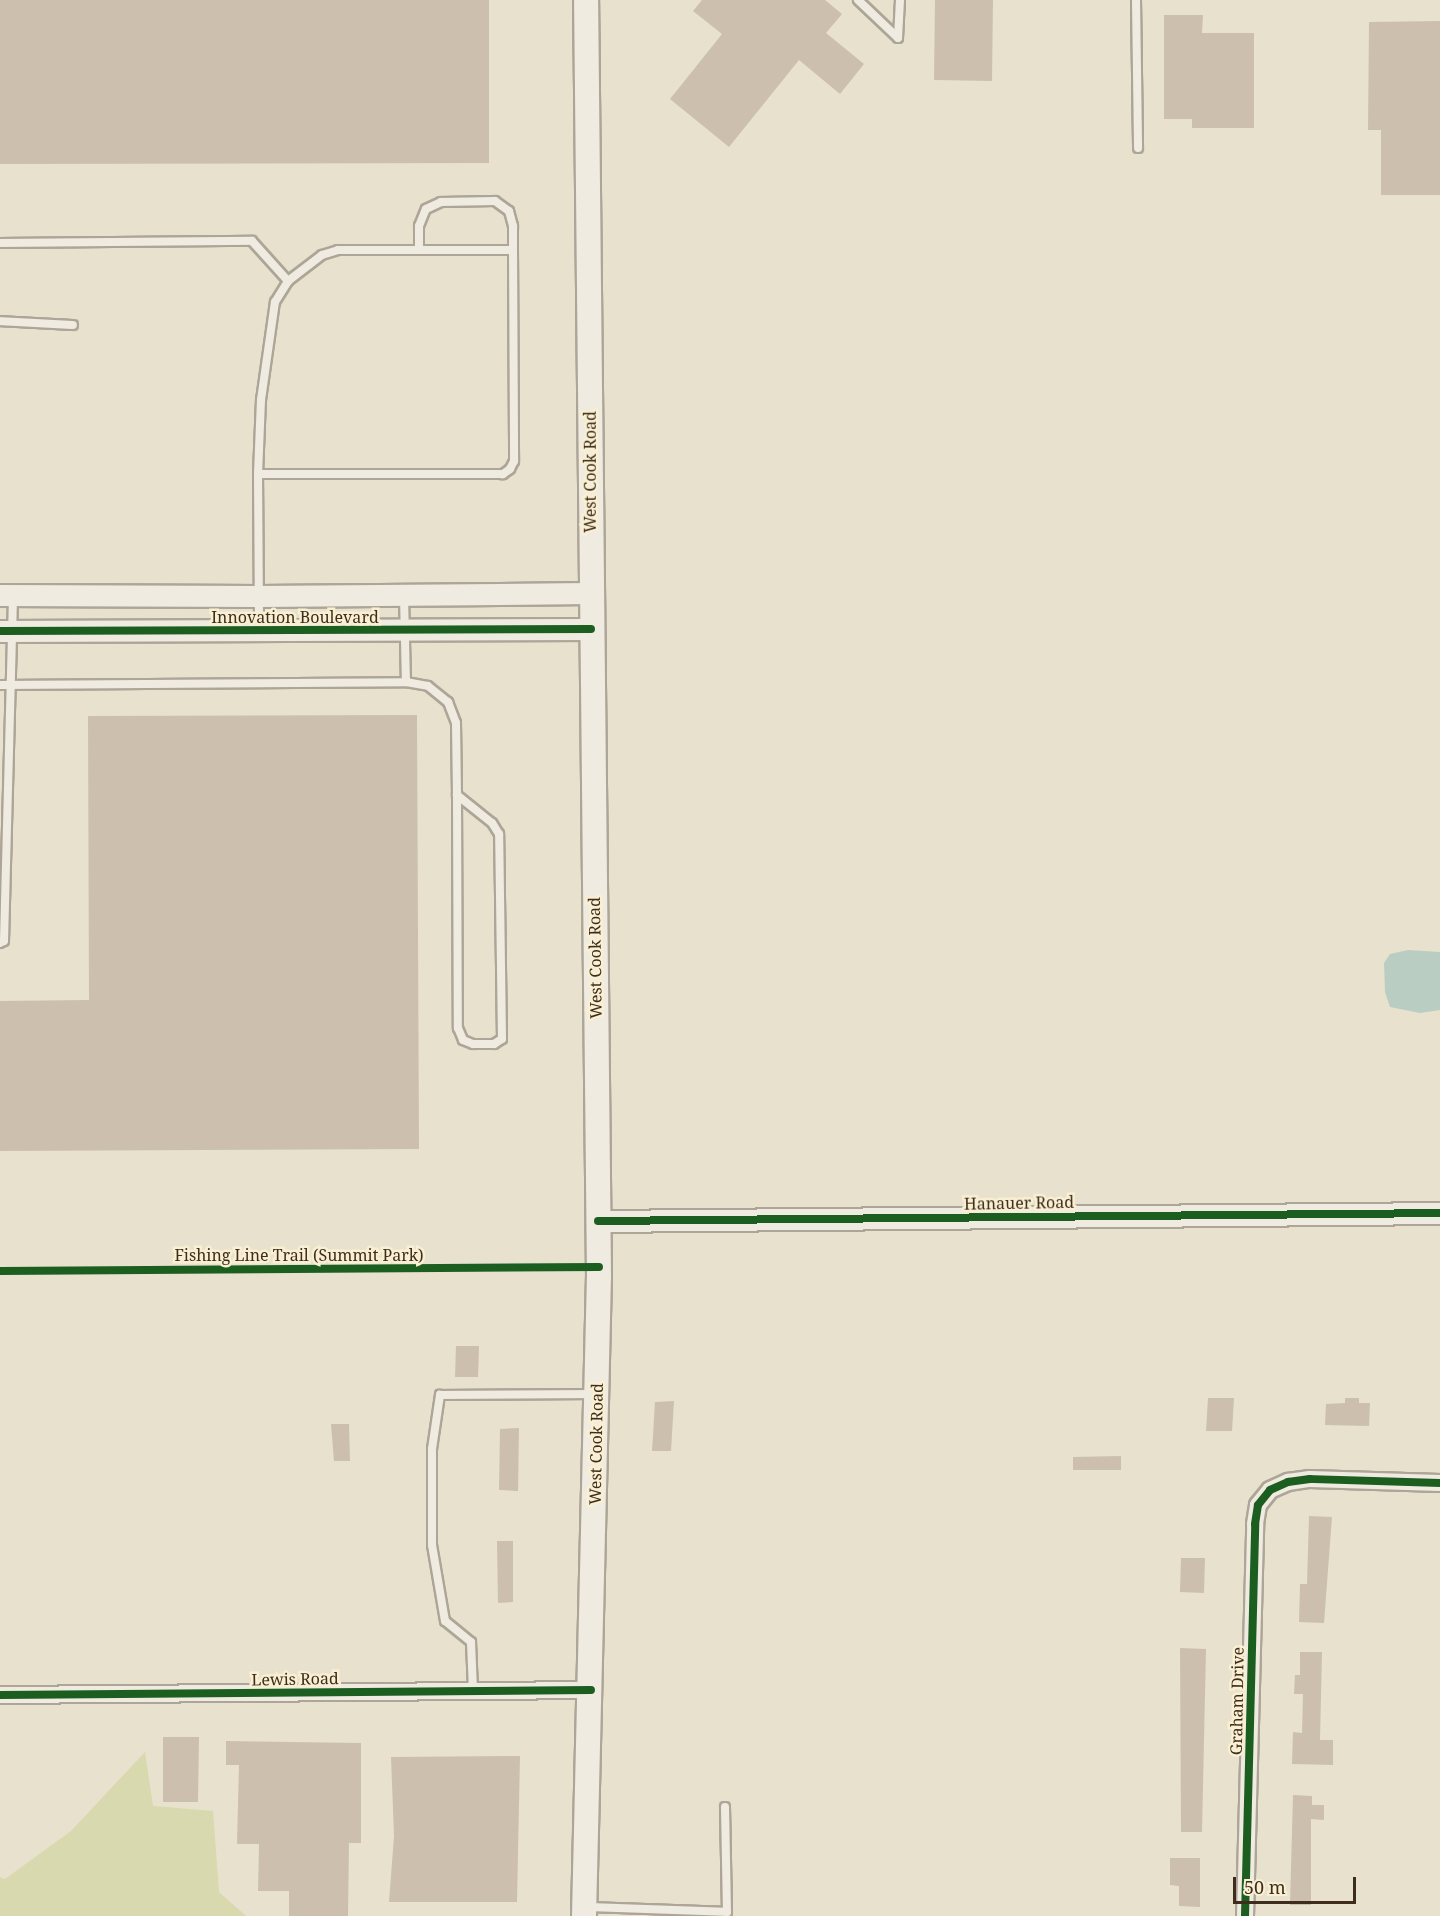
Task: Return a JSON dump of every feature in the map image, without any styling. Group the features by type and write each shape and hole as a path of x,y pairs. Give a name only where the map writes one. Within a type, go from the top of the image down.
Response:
{"main road":[{"name":"West Cook Road","path":"584,1911 591,1690 598,1221 590,593 586,0"}],"street":[{"name":"Innovation Boulevard","path":"6,595 259,596 590,593"},
{"name":"Innovation Boulevard","path":"6,631 591,629"},
{"name":"Hanauer Road","path":"598,1221 1440,1213"},
{"name":"Graham Drive","path":"1245,1916 1255,1524 1258,1505 1270,1490 1288,1482 1310,1479 1440,1483"},
{"name":"Lewis Road","path":"0,1695 591,1690"}],"lane":[{"path":"858,0 898,38 900,0"},
{"path":"1136,0 1138,148"},
{"path":"258,474 503,474 510,469 514,461 513,226 509,211 495,201 441,202 426,209 419,226 419,250"},
{"path":"0,243 252,241 288,281"},
{"path":"260,629 258,474 261,400 275,302 288,281 322,255 338,250 513,250"},
{"path":"0,321 73,325"},
{"path":"0,943 4,941 10,685 6,595"},
{"path":"404,595 406,682"},
{"path":"0,685 406,682 428,686 448,702 456,723 456,795 458,1028 463,1040 473,1044 494,1044 502,1039 499,834 492,823 456,795"},
{"path":"473,1690 471,1642 445,1621 432,1545 432,1449 440,1395 597,1394"},
{"path":"584,1911 727,1912 725,1807"}],"green space":[{"path":"145,1752 153,1806 213,1811 219,1892 246,1916 0,1916 0,1877 5,1879 71,1831"}],"shaded area":[{"path":"1408,950 1440,952 1440,1010 1420,1013 1390,1007 1385,992 1384,963 1390,954"}],"building":[{"path":"0,0 489,0 489,163 0,164"},
{"path":"702,0 825,0 842,14 826,33 864,64 840,94 799,60 729,147 670,99 722,34 693,11"},
{"path":"935,0 993,0 992,81 934,80"},
{"path":"1164,15 1203,15 1202,33 1254,33 1254,128 1192,128 1192,119 1164,119"},
{"path":"1440,21 1440,195 1381,195 1381,130 1368,130 1369,22"},
{"path":"417,715 419,1149 0,1151 0,1001 89,1000 88,716"},
{"path":"456,1346 479,1346 478,1377 455,1377"},
{"path":"1208,1398 1234,1398 1232,1431 1206,1431"},
{"path":"1345,1398 1359,1398 1359,1403 1370,1403 1369,1426 1325,1425 1326,1404 1345,1403"},
{"path":"674,1401 671,1451 652,1451 655,1402"},
{"path":"331,1424 349,1424 350,1461 334,1461"},
{"path":"519,1428 518,1491 499,1490 500,1429"},
{"path":"1121,1456 1121,1470 1073,1470 1073,1457"},
{"path":"1309,1516 1332,1517 1324,1623 1299,1622 1300,1584 1307,1584"},
{"path":"497,1541 513,1541 513,1602 498,1603"},
{"path":"1181,1558 1205,1558 1204,1593 1180,1592"},
{"path":"1180,1648 1206,1649 1202,1832 1181,1832"},
{"path":"1300,1652 1322,1652 1320,1740 1333,1740 1333,1765 1292,1764 1293,1732 1302,1733 1303,1694 1294,1694 1295,1675 1300,1675"},
{"path":"163,1737 199,1737 198,1802 163,1802"},
{"path":"226,1741 361,1743 361,1843 349,1843 348,1916 289,1916 289,1891 258,1891 259,1844 237,1844 239,1765 226,1765"},
{"path":"520,1756 517,1902 389,1902 394,1836 391,1757"},
{"path":"1293,1795 1312,1796 1312,1805 1324,1805 1324,1820 1311,1819 1311,1905 1290,1905"},
{"path":"1170,1858 1200,1858 1200,1907 1179,1906 1179,1886 1170,1885"}],"cycle path":[{"path":"0,631 591,629"},
{"path":"598,1221 1440,1213"},
{"name":"Fishing Line Trail (Summit Park)","path":"0,1271 599,1267"},
{"path":"1245,1916 1255,1524 1258,1505 1270,1490 1288,1482 1310,1479 1440,1483"},
{"path":"0,1695 591,1690"}]}
